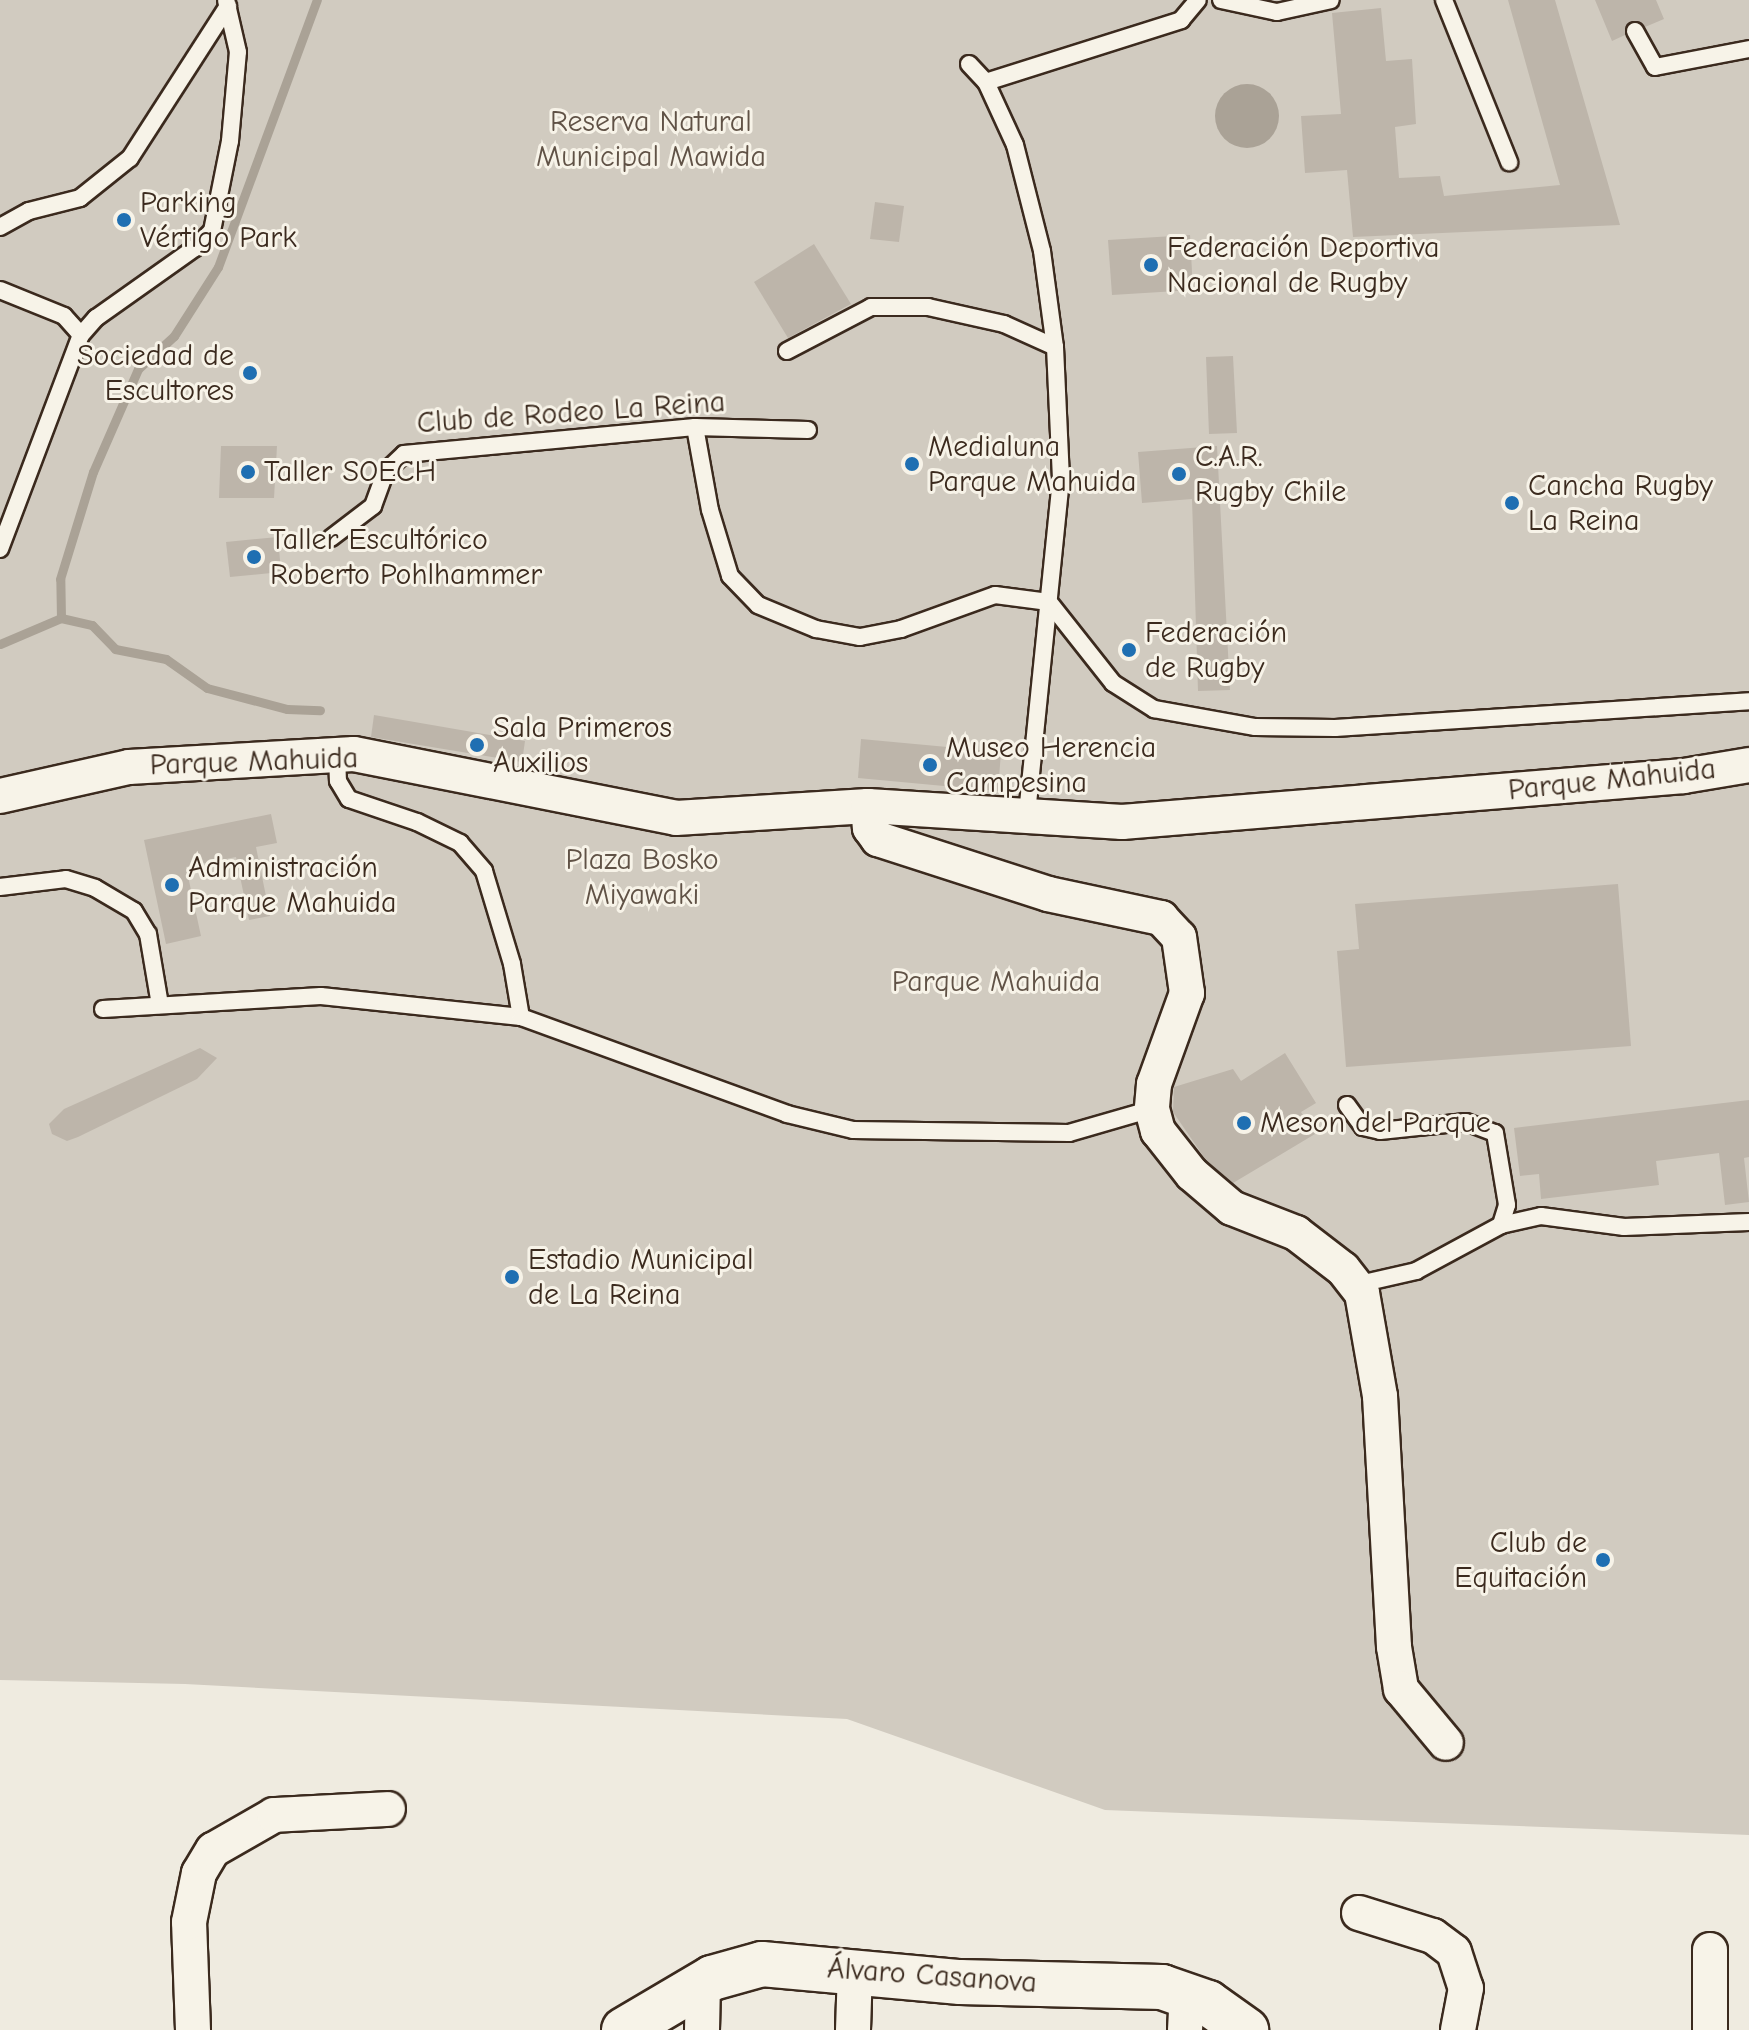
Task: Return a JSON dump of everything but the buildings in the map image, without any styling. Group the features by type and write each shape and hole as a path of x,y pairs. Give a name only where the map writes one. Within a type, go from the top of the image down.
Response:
{"street":[{"name":"Parque Mahuida","path":"0,796 129,767 337,754 676,818 868,806 1122,822 1669,777 1749,765"},
{"path":"868,806 870,828 878,839 1048,894 1161,918 1179,937 1187,993 1154,1084 1152,1109 1158,1131 1192,1174 1232,1208 1296,1233 1355,1285 1371,1330 1380,1396 1394,1647 1401,1689 1446,1743"},
{"path":"193,2030 189,1922 199,1873 213,1850 274,1815 388,1809"},
{"path":"1359,1913 1433,1936 1454,1952 1466,1988 1458,2030"},
{"path":"1710,1950 1710,2030"},
{"name":"Álvaro Casanova","path":"624,2030 703,1983 762,1964 1014,1985 1137,1983 1186,2012 1246,2030"},
{"path":"853,2030 855,1971"},
{"path":"702,2030 703,1983"}],"lane":[{"path":"986,82 1181,20 1198,0"},
{"path":"1221,0 1277,12 1331,0"},
{"path":"1444,0 1509,162"},
{"path":"0,227 29,211 80,198 130,158 227,3"},
{"path":"0,549 81,335 96,318 195,248 212,231 230,141 238,52 227,3"},
{"path":"1635,31 1655,67 1749,49"},
{"path":"969,64 986,82 1015,145 1042,251 1055,347 1061,479 1027,816"},
{"path":"0,290 64,316 81,335"},
{"path":"787,351 871,307 928,307 1004,324 1055,347"},
{"path":"695,427 710,510 730,576 758,605 816,629 860,637 901,629 995,595 1049,602 1113,683 1154,709 1188,718 1335,728 1749,701"},
{"name":"Club de Rodeo La Reina","path":"331,538 373,506 386,471 404,454 695,427 808,430"},
{"path":"337,754 338,781 349,799 417,822 460,843 484,871 512,964 521,1017"},
{"path":"0,887 66,879 95,888 134,911 148,934 160,1005"},
{"path":"103,1009 321,996 521,1017 787,1114 853,1130 1069,1133 1152,1109"},
{"path":"1347,1105 1363,1127 1380,1131 1466,1122 1495,1133 1507,1205 1501,1225"},
{"path":"1355,1285 1416,1271 1501,1225 1541,1216 1624,1227 1749,1222"}],"green space":[{"name":"Parque Mahuida","path":"0,0 1749,0 1749,1835 1105,1810 847,1719 185,1684 0,1680"}],"shaded area":[{"path":"1241,84 1253,84 1270,93 1277,104 1277,128 1270,139 1253,148 1241,148 1229,143 1220,134 1215,122 1215,110 1220,98 1229,89"}],"waterway":[{"path":"61,618 60,579 93,472 138,369 174,336 218,267 317,0"},
{"path":"0,644 61,618 92,625 115,649 166,659 207,688 287,709 320,710"}],"place":[{"name":"Parking Vértigo Park","path":"124,220"},
{"name":"Federación Deportiva Nacional de Rugby","path":"1151,265"},
{"name":"Sociedad de Escultores","path":"250,373"},
{"name":"Medialuna Parque Mahuida","path":"912,464"},
{"name":"Taller SOECH","path":"248,472"},
{"name":"C.A.R. Rugby Chile","path":"1179,474"},
{"name":"Cancha Rugby La Reina","path":"1512,503"},
{"name":"Taller Escultórico Roberto Pohlhammer","path":"254,557"},
{"name":"Federación de Rugby","path":"1129,650"},
{"name":"Sala Primeros Auxilios","path":"477,745"},
{"name":"Museo Herencia Campesina","path":"930,765"},
{"name":"Administración Parque Mahuida","path":"172,885"},
{"name":"Meson del Parque","path":"1244,1123"},
{"name":"Estadio Municipal de La Reina","path":"512,1277"},
{"name":"Club de Equitación","path":"1603,1560"}],"park label":[{"name":"Reserva Natural Municipal Mawida","path":"651,139"},
{"name":"Plaza Bosko Miyawaki","path":"642,877"}]}
